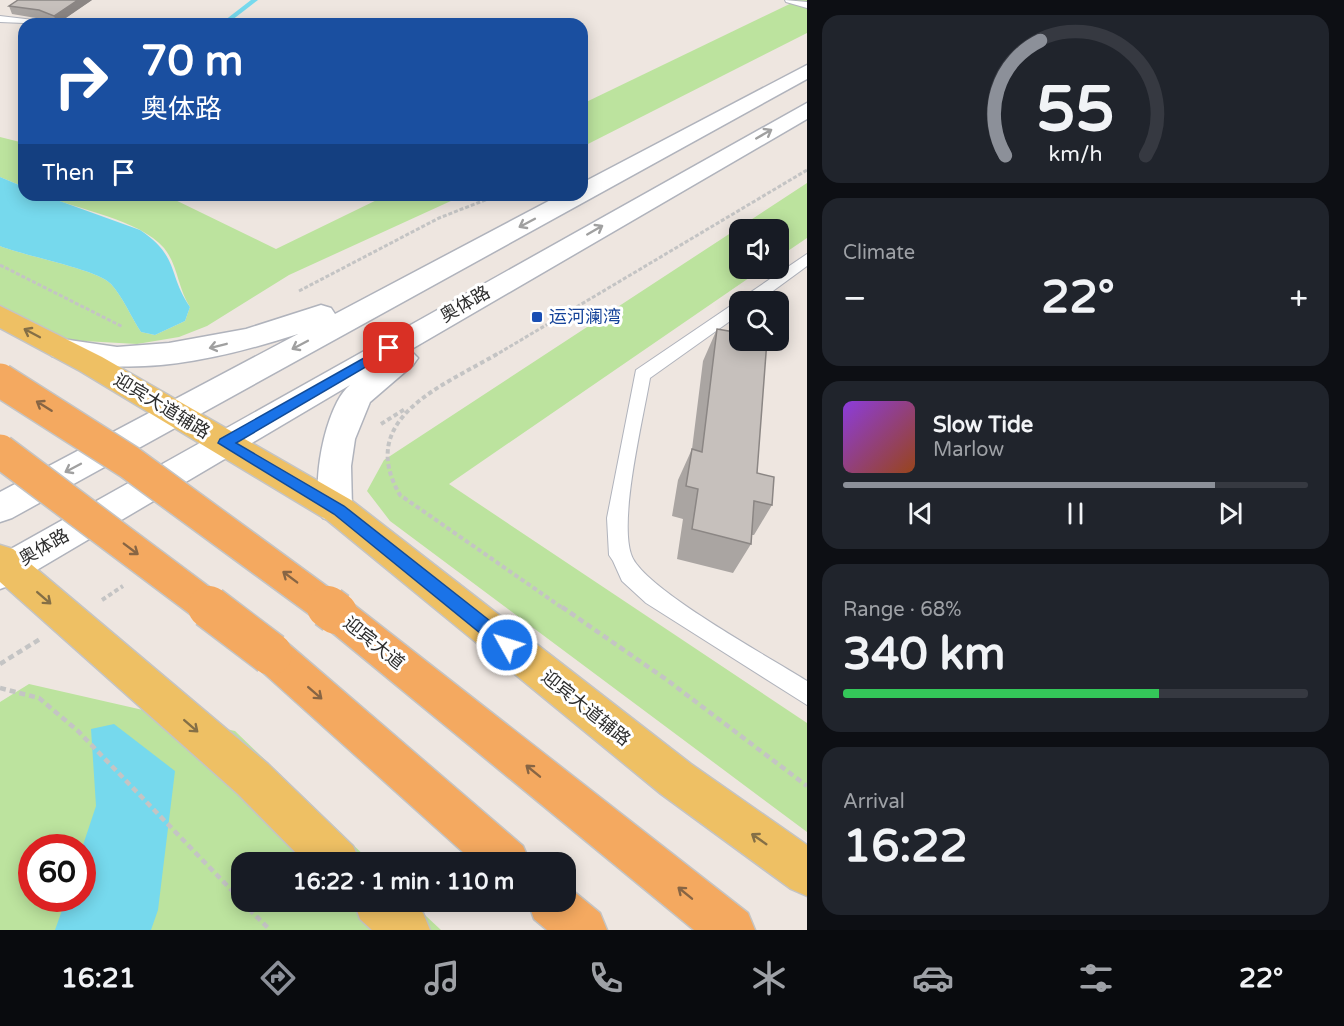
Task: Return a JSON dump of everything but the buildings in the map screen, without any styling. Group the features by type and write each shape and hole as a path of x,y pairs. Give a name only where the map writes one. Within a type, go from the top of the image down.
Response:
{"highway":[{"name":"迎宾大道","path":"0,380 100,442 218,524 327,606 731,930"},
{"path":"0,451 271,654 496,852"},
{"path":"563,912 584,930"}],"main road":[{"path":"588,190 807,71"},
{"name":"奥体路","path":"3,567 225,443 807,110"},
{"path":"0,508 567,201"},
{"path":"62,349 115,357 199,350 283,329 432,274"},
{"path":"335,508 334,466 339,439 357,396 471,301"},
{"name":"迎宾大道辅路","path":"0,316 62,349 335,508 676,779 807,873"},
{"path":"3,567 253,779 327,852"},
{"path":"387,912 406,930"}],"lane":[{"path":"790,0 807,5"},
{"path":"0,19 18,21"},
{"path":"762,291 807,259"},
{"path":"729,314 642,375 617,518 620,555 630,574 654,596 807,694"}],"path":[{"path":"807,170 591,296 414,404 399,418 388,436 386,457 390,481 400,495 667,680 807,786"},
{"path":"292,294 440,219 484,201"},
{"path":"0,265 30,278 129,331"},
{"path":"0,687 39,698 78,731 231,890"},
{"path":"253,912 270,930"}],"green space":[{"path":"798,0 807,0 807,33 588,144 588,101"},
{"path":"0,137 18,142 18,184 0,177"},
{"path":"807,183 807,238 789,250 789,219 752,219"},
{"path":"60,201 177,201 276,249 375,201 451,201 289,275 207,326 179,337 137,344 48,339 0,318 0,246 103,278 115,289 141,332 155,335 185,321 190,307 164,248 139,230 107,216"},
{"path":"729,234 729,279 747,279 449,484 807,723 807,832 390,521 367,491 384,460"},
{"path":"29,684 235,731 361,852 231,852 231,912 422,912 441,930 0,930 0,702"}],"water":[{"path":"0,177 18,184 18,201 60,201 140,230 153,240 167,257 190,307 185,321 155,335 141,332 115,289 103,278 0,246"},
{"path":"114,724 175,771 158,910 151,930 55,930 61,912 96,912 96,834 87,834 96,806 91,729"}],"waterway":[{"path":"231,18 255,0"}],"place":[{"name":"运河澜湾","path":"537,317"}],"route":[{"path":"389,348 225,443 339,510 507,645"}]}
